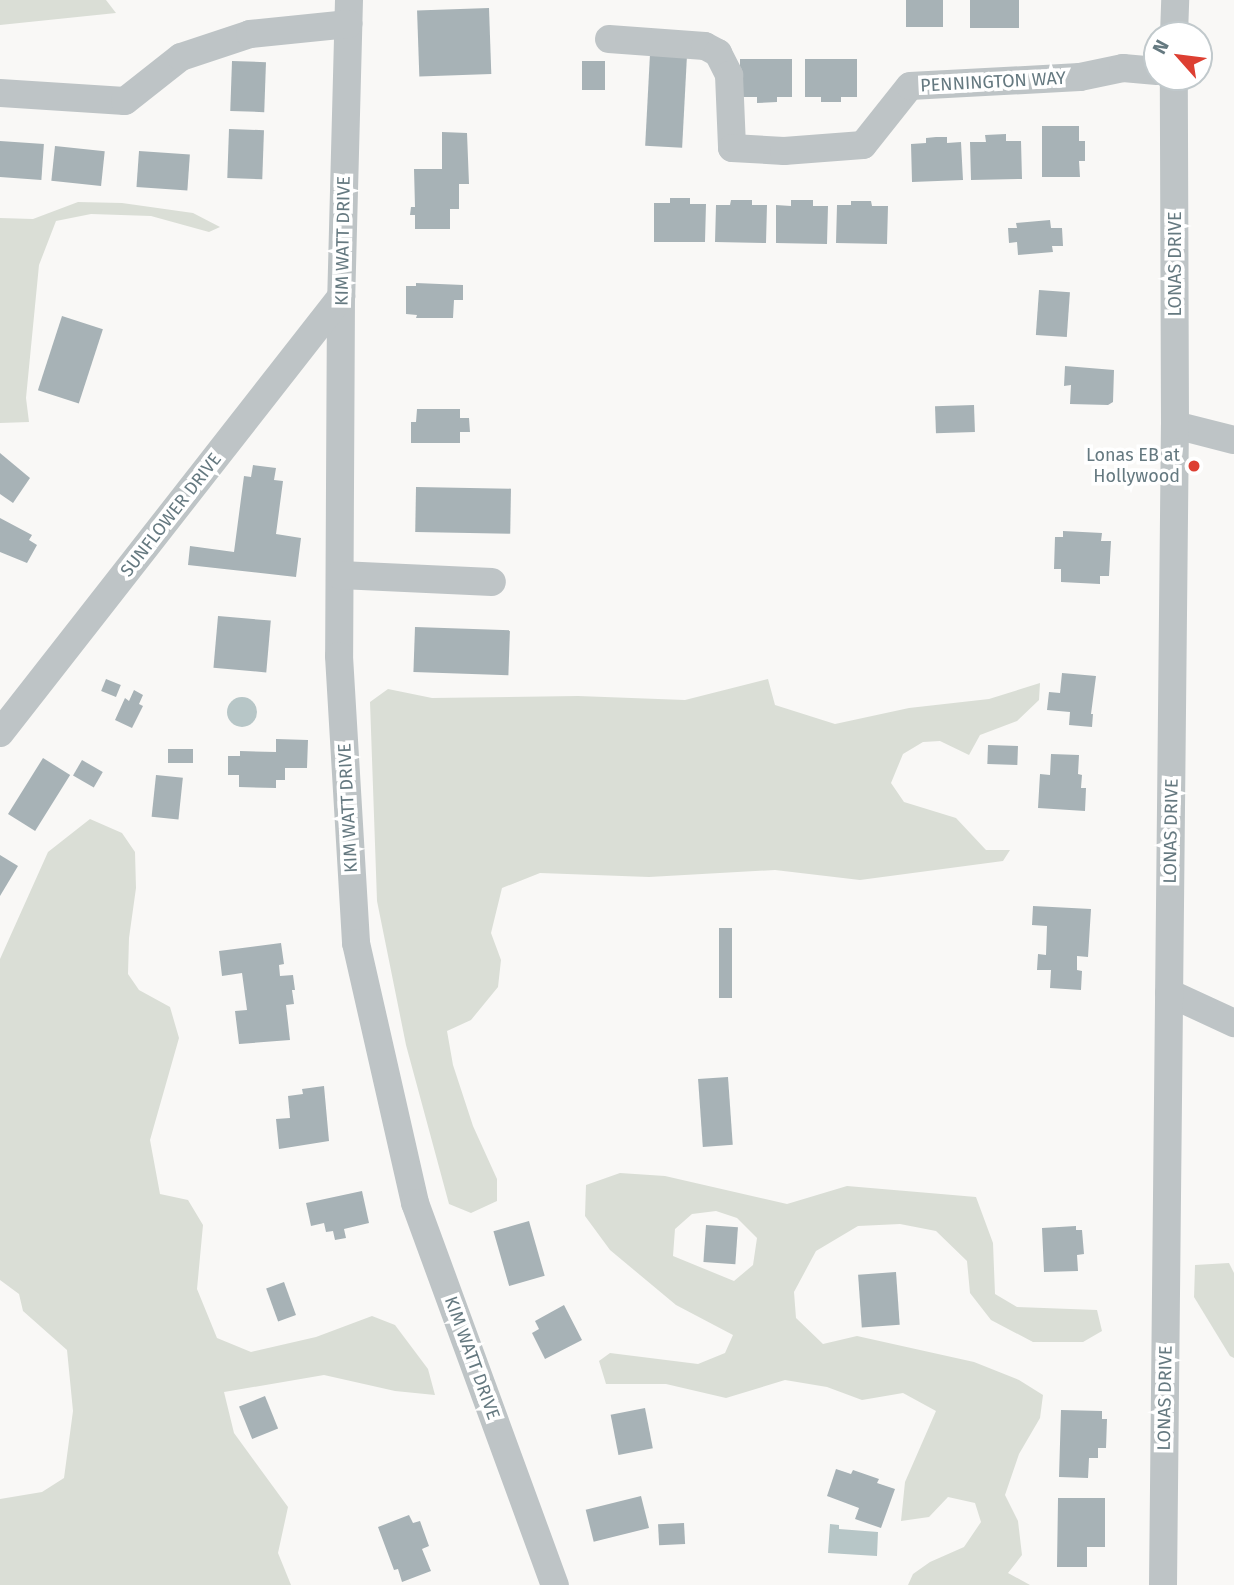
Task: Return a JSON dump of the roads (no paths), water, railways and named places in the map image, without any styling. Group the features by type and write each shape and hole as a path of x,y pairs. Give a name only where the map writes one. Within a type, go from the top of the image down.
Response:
{"street":[{"path":"1174,21 1175,0"},
{"path":"0,93 125,101 181,57 250,34 348,12"},
{"name":"KIM WATT DRIVE","path":"348,12 341,297 339,656 356,943 415,1203 555,1585"},
{"name":"PENNINGTON WAY","path":"609,39 705,46 718,53 729,75 732,148 784,150 863,145 910,86 1080,77 1123,68 1143,70"},
{"name":"LONAS DRIVE","path":"1163,1585 1175,425 1174,91"},
{"name":"SUNFLOWER DRIVE","path":"0,733 341,297"},
{"path":"1175,425 1234,440"},
{"path":"340,575 492,582"},
{"path":"1169,992 1234,1023"}],"place":[{"name":"Lonas EB at Hollywood","path":"1194,466"}]}
